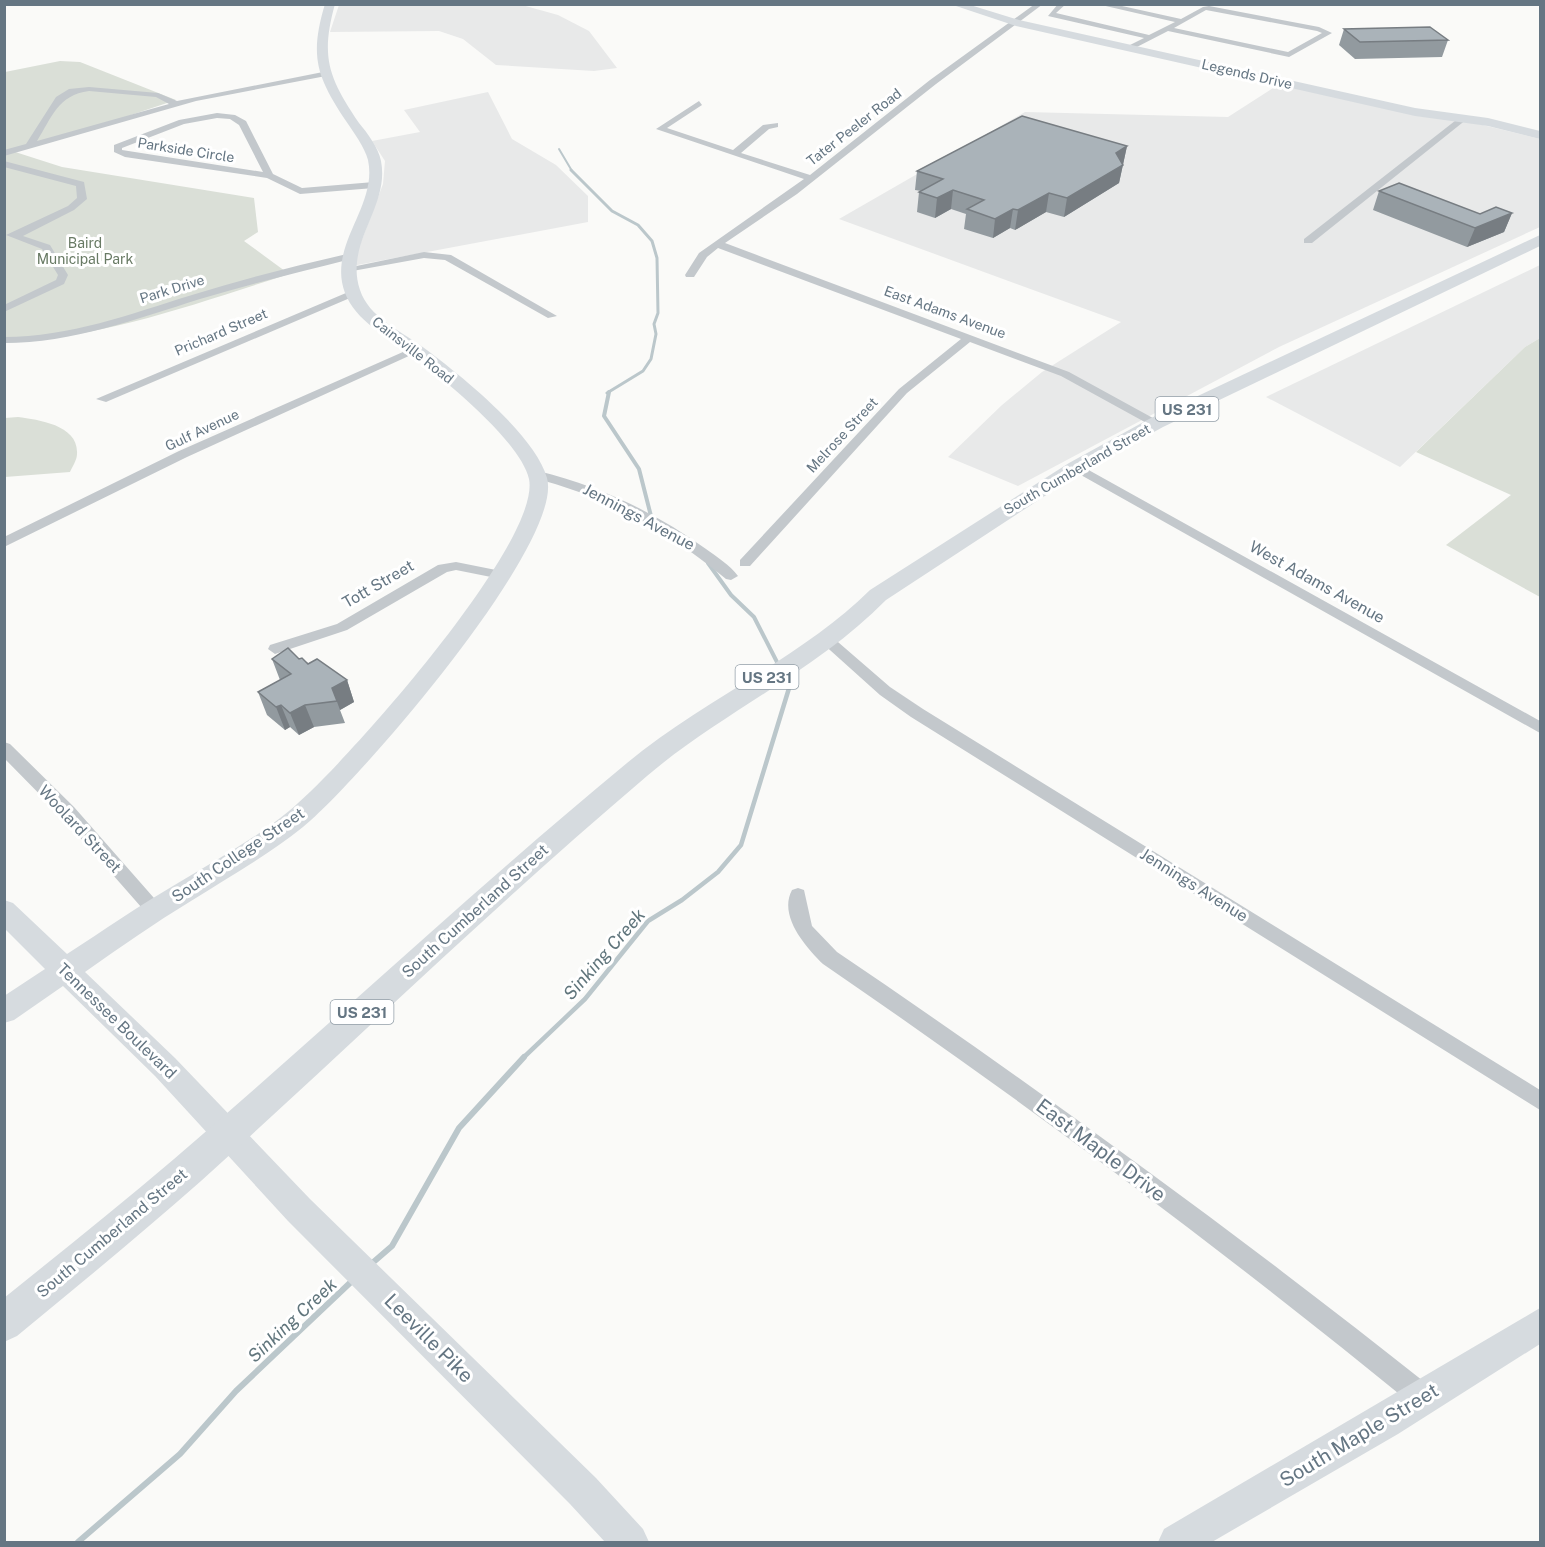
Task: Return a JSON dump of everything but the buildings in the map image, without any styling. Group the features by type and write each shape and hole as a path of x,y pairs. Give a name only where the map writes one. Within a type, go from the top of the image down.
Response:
{"main road":[{"path":"330,4 321,40 323,74 333,94 368,144 375,167 374,184 347,263"},
{"name":"Legends Drive","path":"955,4 1016,22 1415,112 1463,119 1540,135"},
{"name":"South Cumberland Street","path":"4,1323 228,1134 520,869 640,767 723,706 856,617 886,605 1156,423 1540,240"},
{"name":"South Cumberland Street","path":"1084,472 1540,252"},
{"name":"Cainsville Road","path":"347,263 353,293 374,321 416,350 508,431 537,475"},
{"path":"501,575 537,504 537,475"},
{"name":"South College Street","path":"4,1011 261,844 313,805 390,721 501,575"},
{"name":"Tennessee Boulevard","path":"4,911 165,1067 228,1134"},
{"name":"Leeville Pike","path":"228,1134 339,1249 583,1491 630,1542"},
{"name":"South Maple Street","path":"1177,1542 1540,1325"}],"street":[{"name":"Tater Peeler Road","path":"690,276 703,255 717,244 779,202 933,82 1040,4"},
{"path":"1050,4 1061,5"},
{"path":"1100,4 1182,21"},
{"path":"1061,5 1051,14 1151,38"},
{"path":"1131,48 1182,21 1209,8 1319,29 1328,33 1289,55 1167,29"},
{"path":"4,153 176,104 323,74"},
{"path":"30,145 59,99 72,91 89,89 158,95 176,104"},
{"path":"699,103 660,129 809,178"},
{"name":"Parkside Circle","path":"269,176 243,123 237,117 212,115 117,147 118,152 269,176 300,191 374,184"},
{"path":"1308,242 1463,119"},
{"path":"735,153 766,127 775,125"},
{"path":"133,132 144,137"},
{"path":"4,164 81,184 82,199 10,235"},
{"path":"4,309 60,282 63,275 46,247 10,235"},
{"name":"East Adams Avenue","path":"717,244 970,337 1080,381 1156,423"},
{"name":"Park Drive","path":"4,340 53,336 109,324 277,272 424,255 447,257 552,315"},
{"name":"Prichard Street","path":"102,399 353,293"},
{"name":"Melrose Street","path":"745,562 903,392 926,370 970,337"},
{"name":"Gulf Avenue","path":"4,543 183,454 416,350"},
{"name":"West Adams Avenue","path":"1084,472 1540,728"},
{"name":"Jennings Avenue","path":"537,475 572,482 619,503 701,550 731,576"},
{"name":"Tott Street","path":"275,649 342,627 443,568 456,566 501,575"},
{"name":"Jennings Avenue","path":"818,644 851,663 917,713 1540,1101"},
{"name":"Woolard Street","path":"4,748 68,812 155,911"},
{"name":"East Maple Drive","path":"798,896 797,910 806,933 830,958 1005,1079 1290,1289 1423,1397"}],"shaded area":[{"path":"339,5 522,5 558,15 589,31 617,68 594,71 496,65 463,39 439,31 330,32"},
{"path":"1278,85 1483,125 1540,139 1540,227 1279,347 1018,486 948,457 1002,405 1042,372 1121,322 839,219 1025,112 1228,117"},
{"path":"488,92 512,139 556,165 588,196 588,222 352,266 383,184 385,161 372,141 420,132 404,110"},
{"path":"1540,265 1540,338 1525,347 1400,467 1266,397"}],"green space":[{"name":"Baird Municipal Park","path":"60,61 80,62 176,100 107,123 9,150 62,167 254,198 258,232 244,241 289,274 149,318 78,334 5,343 5,72"},
{"path":"1540,338 1540,597 1446,545 1511,495 1416,452 1525,347"},
{"path":"18,417 46,422 65,430 72,436 77,454 70,472 5,477 5,418"}],"waterway":[{"name":"Sinking Creek","path":"559,149 572,171"},
{"name":"Sinking Creek","path":"572,171 612,211 638,225 652,241 657,258 658,313 654,324 656,334 651,359 643,371 607,393"},
{"name":"Sinking Creek","path":"609,392 604,416 639,469 652,520"},
{"name":"Sinking Creek","path":"659,529 665,537 679,543"},
{"name":"Sinking Creek","path":"708,563 731,595 754,617 779,666"},
{"name":"Sinking Creek","path":"785,676 788,682"},
{"name":"Sinking Creek","path":"524,1057 585,999 648,921 682,900 718,872 741,845 790,685 788,681"},
{"name":"Sinking Creek","path":"370,1265 392,1246 459,1128 524,1057"},
{"name":"Sinking Creek","path":"78,1542 180,1454 236,1391 352,1281"}]}
